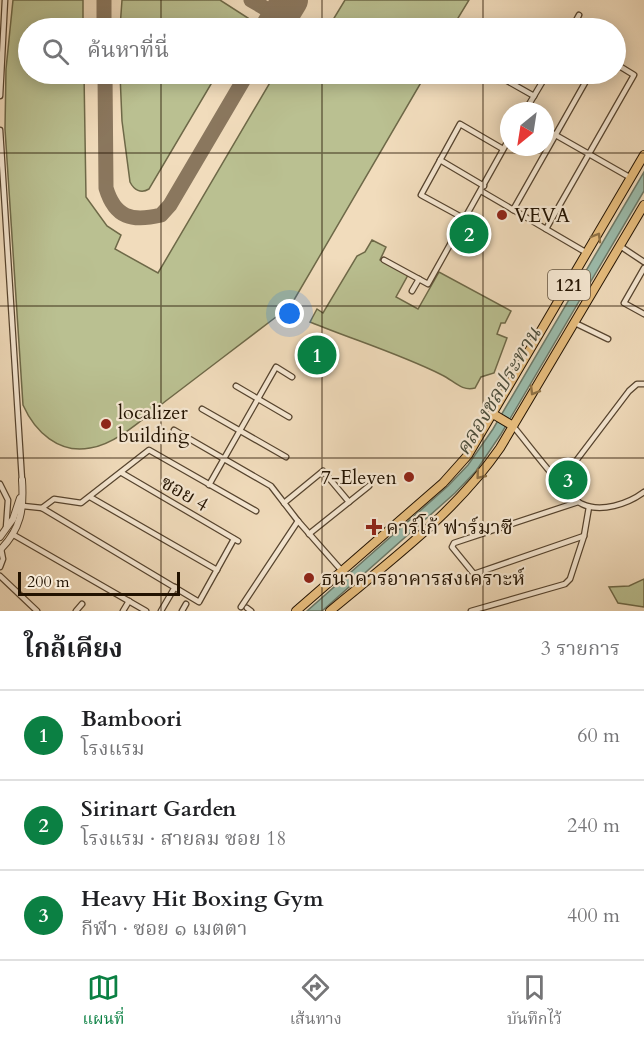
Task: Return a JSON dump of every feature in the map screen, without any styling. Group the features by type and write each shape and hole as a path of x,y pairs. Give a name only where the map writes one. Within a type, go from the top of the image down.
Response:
{"main road":[{"name":"121","path":"296,611 456,471 496,416 644,155"},
{"name":"121","path":"330,611 438,520 461,498 491,461 644,205"},
{"path":"496,416 511,425"}],"street":[{"path":"0,96 5,0"},
{"path":"546,229 634,75 626,70"},
{"path":"513,84 534,96"},
{"path":"530,102 541,84"},
{"path":"513,210 585,84"},
{"path":"465,219 421,195 460,124 500,147"},
{"path":"0,130 23,506 21,518 9,532 0,537"},
{"path":"556,135 631,178"},
{"path":"384,260 428,284 500,155"},
{"path":"440,160 513,210 587,253"},
{"path":"620,246 644,262"},
{"path":"644,268 624,303 644,314"},
{"path":"412,291 418,279"},
{"path":"575,323 608,339"},
{"path":"209,485 276,367 292,376"},
{"path":"560,482 629,391 637,384 644,384"},
{"path":"236,386 290,417"},
{"path":"202,409 286,457"},
{"path":"511,425 578,502 589,507 604,507 624,503 644,492"},
{"path":"174,430 271,486 342,571"},
{"path":"42,508 52,500 77,504 122,473 149,450 256,511"},
{"path":"284,503 323,471 349,502"},
{"name":"ซอย 4","path":"122,473 236,540 216,570"},
{"path":"0,567 3,559 1,547 19,503 22,480"},
{"path":"0,484 8,500 9,532"},
{"path":"309,534 369,486"},
{"path":"23,506 42,508 199,602 216,570 90,496"},
{"path":"578,502 454,543 452,547 474,574 584,536"},
{"path":"471,611 565,584 570,579 584,536 589,507"},
{"path":"246,609 298,521"},
{"path":"9,532 146,611"},
{"path":"0,576 37,611"},
{"path":"161,611 174,587"},
{"path":"123,611 129,601"},
{"path":"76,611 82,604"},
{"path":"182,611 186,604"}],"green space":[{"path":"13,0 83,0 83,18 18,18 18,84 84,84 86,197 107,226 121,235 115,249 158,273 269,84 420,84 294,300 276,317 122,435 101,445 79,449 68,448 49,439 34,424 23,405 5,129 6,69"},
{"path":"122,0 220,0 248,18 121,18"},
{"path":"345,0 469,0 458,18 334,18"},
{"path":"120,84 211,84 149,189 141,191 130,182 122,121"},
{"path":"372,240 386,247 380,260 408,275 396,297 418,309 439,272 511,311 505,323 501,323 497,334 507,338 494,373 481,377 475,388 466,388 410,360 310,322 317,309 323,313 357,256 365,252"},
{"path":"644,579 644,607 618,603 609,587 629,586"}],"shaded area":[{"path":"644,172 644,191 501,434 476,471 455,493 322,611 307,611 448,486 468,465 493,429"}],"taxiway":[{"path":"104,0 104,18"},
{"path":"251,0 280,17"},
{"path":"105,84 106,188 114,206 120,212 141,218 161,215 170,205 241,84"}],"runway":[{"path":"279,18 290,0"}],"place":[{"name":"VEVA","path":"502,215"},
{"name":"Sirinart Garden","path":"469,234"},
{"name":"Bamboori","path":"317,355"},
{"name":"localizer building","path":"106,424"},
{"name":"7-Eleven","path":"409,477"},
{"name":"Heavy Hit Boxing Gym","path":"568,480"},
{"name":"คาร์โก้ ฟาร์มาซี","path":"374,527"},
{"name":"ธนาคารอาคารสงเคราะห์","path":"309,578"}],"water label":[{"name":"คลองชลประทาน","path":"498,391"}]}
